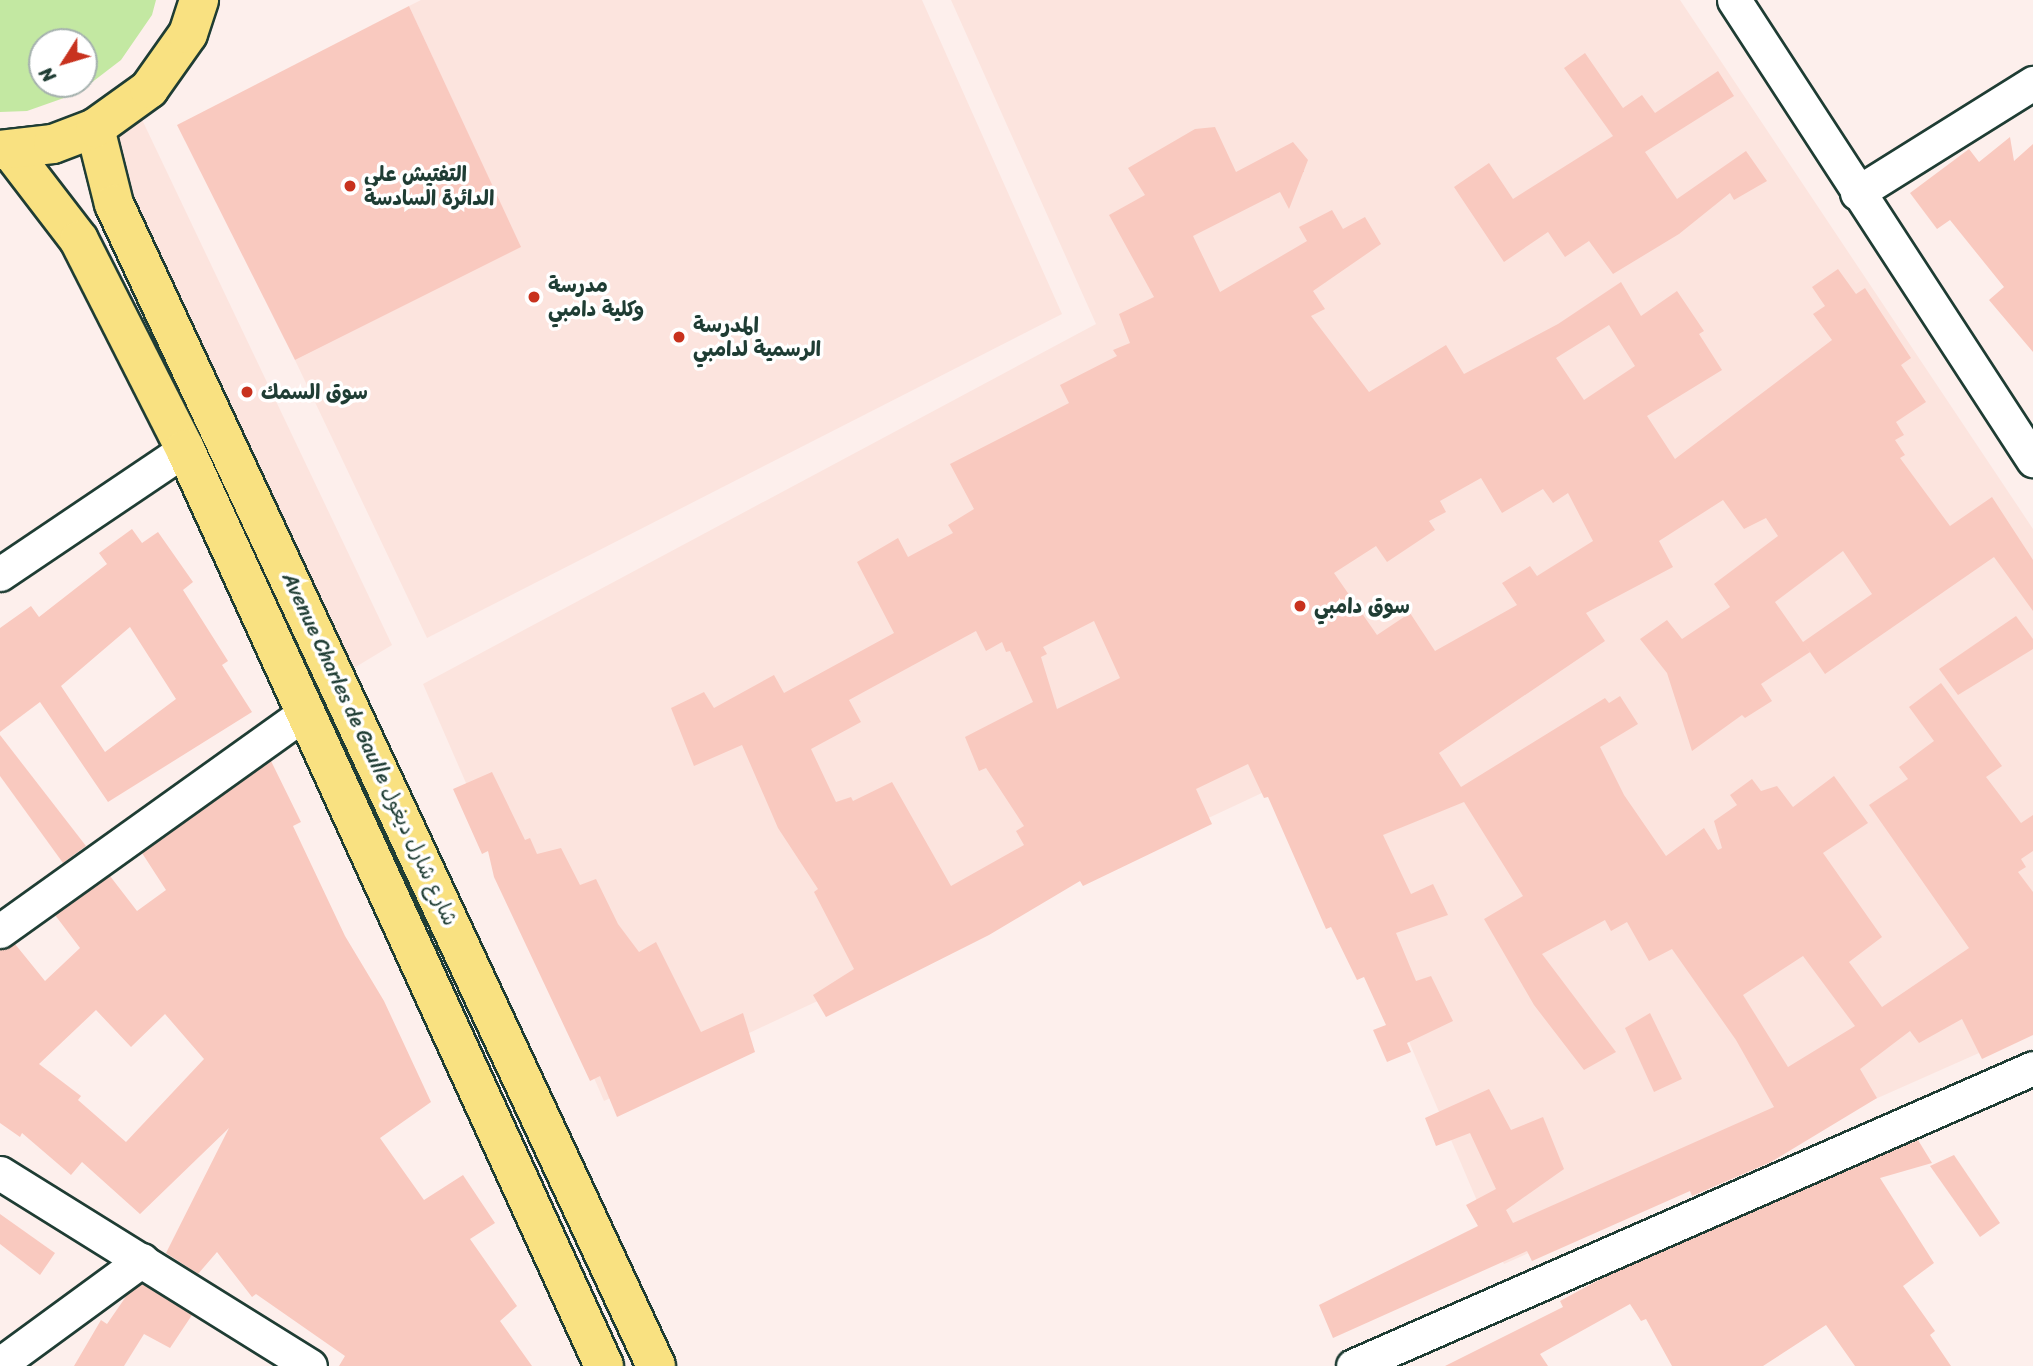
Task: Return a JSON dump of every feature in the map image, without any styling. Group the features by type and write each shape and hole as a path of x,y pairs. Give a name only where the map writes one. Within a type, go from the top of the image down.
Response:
{"main road":[{"path":"5,150 53,144 95,128 149,89 188,34 199,0"},
{"name":"Avenue Charles de Gaulle شارع شارل ديغول","path":"95,128 114,204 656,1366"},
{"name":"Avenue Charles de Gaulle شارع شارل ديغول","path":"5,150 79,240 185,449 604,1366"},
{"path":"225,537 262,518"},
{"path":"456,1041 497,1023"}],"street":[{"path":"1734,0 2033,460"},
{"path":"1857,193 2033,83"},
{"path":"0,574 185,449"},
{"path":"0,931 305,713"},
{"path":"1353,1366 2033,1068"},
{"path":"0,1173 310,1366"},
{"path":"0,1364 142,1260"}],"shaded area":[{"name":"المدرسة الرسمية لدامبي","path":"421,0 922,0 1062,314 427,638 295,360 520,247 409,6"},
{"name":"سوق دامبي","path":"951,0 1680,0 2033,529 2033,1029 1504,1264 1296,777 604,1101 423,684 1096,324"},
{"name":"سوق السمك","path":"136,107 392,645 354,668 102,138"}],"green space":[{"path":"0,0 156,0 152,15 121,60 98,78 98,28 28,28 28,98 64,98 27,111 0,112"}],"building":[{"name":"التفتيش على الدائرة السادسة","path":"409,6 521,247 295,360 177,125"},
{"path":"1585,53 1623,108 1642,95 1655,113 1718,71 1734,96 1645,152 1677,199 1746,151 1767,181 1734,200 1730,193 1679,234 1613,274 1589,241 1565,257 1548,232 1504,262 1454,187 1489,163 1513,199 1613,136 1564,68"},
{"path":"1215,127 1236,172 1293,142 1308,160 1289,209 1280,192 1193,236 1220,292 1307,241 1299,227 1332,210 1343,229 1365,217 1381,244 1313,291 1325,309 1311,316 1369,392 1446,345 1464,374 1558,324 1621,282 1641,316 1677,291 1704,331 1699,334 1722,370 1647,416 1675,459 1832,340 1813,314 1825,306 1812,287 1838,269 1856,294 1865,288 1911,358 1901,365 1926,402 1896,422 1904,435 1895,440 1905,455 1900,458 1950,526 1992,497 2033,560 2033,611 1994,557 1825,674 1810,652 1761,684 1772,701 1745,718 1742,715 1692,751 1667,673 1640,639 1667,620 1682,639 1730,607 1714,584 1778,536 1766,518 1744,529 1723,500 1659,541 1673,567 1586,613 1605,641 1439,753 1461,787 1605,698 1609,703 1620,696 1638,724 1600,747 1624,795 1666,856 1704,828 1718,850 1722,848 1714,821 1737,805 1730,795 1752,779 1761,791 1777,786 1793,807 1834,776 1868,823 1823,853 1882,937 1849,962 1882,1007 1969,948 1869,805 1908,779 1899,767 1934,741 1909,707 1941,683 2002,766 1986,777 2021,823 2033,815 2033,851 2021,859 2026,867 2018,872 2033,892 2033,1035 1982,1059 1962,1019 1919,1043 1910,1031 1860,1069 1877,1098 1771,1162 1692,1196 1690,1191 1532,1261 1527,1251 1333,1338 1319,1305 1478,1226 1466,1205 1496,1189 1470,1133 1436,1146 1425,1118 1489,1089 1511,1130 1543,1117 1564,1169 1506,1210 1513,1223 1774,1107 1736,1040 1672,949 1649,961 1627,922 1611,931 1605,920 1542,954 1616,1052 1584,1070 1534,1005 1484,919 1523,896 1464,802 1383,835 1411,894 1433,884 1448,915 1396,933 1416,981 1431,976 1453,1021 1407,1043 1411,1052 1387,1062 1373,1030 1386,1025 1364,977 1357,980 1331,927 1326,929 1268,797 1264,798 1248,764 1196,789 1212,824 1083,886 1080,881 989,935 826,1017 813,995 854,969 814,892 818,889 778,828 742,745 694,766 671,708 704,692 714,708 774,675 784,693 894,633 857,562 898,538 908,557 953,533 948,525 974,509 950,464 1069,403 1060,385 1117,356 1113,350 1130,343 1119,314 1154,297 1109,215 1145,195 1128,168 1195,129","holes":["1609,325 1635,366 1584,400 1556,358","1481,478 1502,513 1543,489 1553,503 1568,493 1593,541 1537,576 1530,566 1502,583 1517,605 1435,651 1410,613 1377,635 1334,573 1376,546 1387,562 1435,530 1429,521 1446,512 1440,501","1843,551 1872,594 1803,642 1775,602","1094,621 1120,678 1057,709 1041,657 1047,654 1043,647","976,631 986,651 1002,642 1006,652 1010,651 1033,702 965,737 979,771 986,768 1024,826 1016,831 1024,845 951,886 892,782 853,801 851,797 836,802 811,749 861,722 849,700","1803,956 1855,1026 1788,1067 1743,995"]},
{"path":"2010,137 2014,161 2033,144 2033,352 1989,300 2004,287 1950,220 1937,229 1910,193 1969,149 1979,162"},
{"path":"132,529 142,543 158,532 193,582 183,590 228,661 222,665 252,712 108,802 40,702 0,732 0,628 31,606 39,617 107,564 99,553","holes":["130,627 176,699 105,752 61,686"]},
{"path":"2016,616 2033,639 2033,649 1958,695 1939,669"},
{"path":"0,735 86,846 63,863 0,776"},
{"path":"271,761 301,822 293,826 345,936 384,1001 431,1102 380,1138 424,1200 463,1175 495,1223 470,1239 517,1306 500,1321 532,1366 339,1366 345,1356 256,1294 252,1297 217,1252 198,1274 166,1253 229,1128 140,1214 82,1162 71,1175 22,1133 20,1137 0,1123 0,950 15,944 45,981 80,948 55,915 110,876 137,911 166,890 142,853","holes":["96,1010 131,1047 165,1014 204,1059 126,1142 78,1100 81,1096 39,1064"]},
{"path":"492,772 525,840 530,838 537,854 561,848 580,885 596,879 618,924 639,952 656,942 701,1032 743,1013 755,1052 617,1117 600,1076 590,1081 494,877 488,851 482,854 453,789"},
{"path":"1650,1013 1682,1079 1654,1092 1625,1028"},
{"path":"1918,1140 1932,1163 1880,1178 1934,1263 1903,1286 1935,1331 1930,1335 1951,1366 1855,1366 1826,1325 1763,1366 1672,1366 1646,1319 1641,1321 1630,1304 1540,1354 1548,1366 1445,1366 1563,1307 1560,1301 1606,1276"},
{"path":"1954,1155 2000,1223 1980,1237 1930,1166"},
{"path":"0,1214 55,1253 40,1275 0,1244"},
{"path":"142,1284 192,1315 170,1348 144,1334 124,1366 74,1366 101,1320 107,1324 127,1295"}],"place":[{"name":"التفتيش على الدائرة السادسة","path":"350,186"},
{"name":"مدرسة وكلية دامبي","path":"534,297"},
{"name":"المدرسة الرسمية لدامبي","path":"679,337"},
{"name":"سوق السمك","path":"247,392"},
{"name":"سوق دامبي","path":"1300,606"}]}
